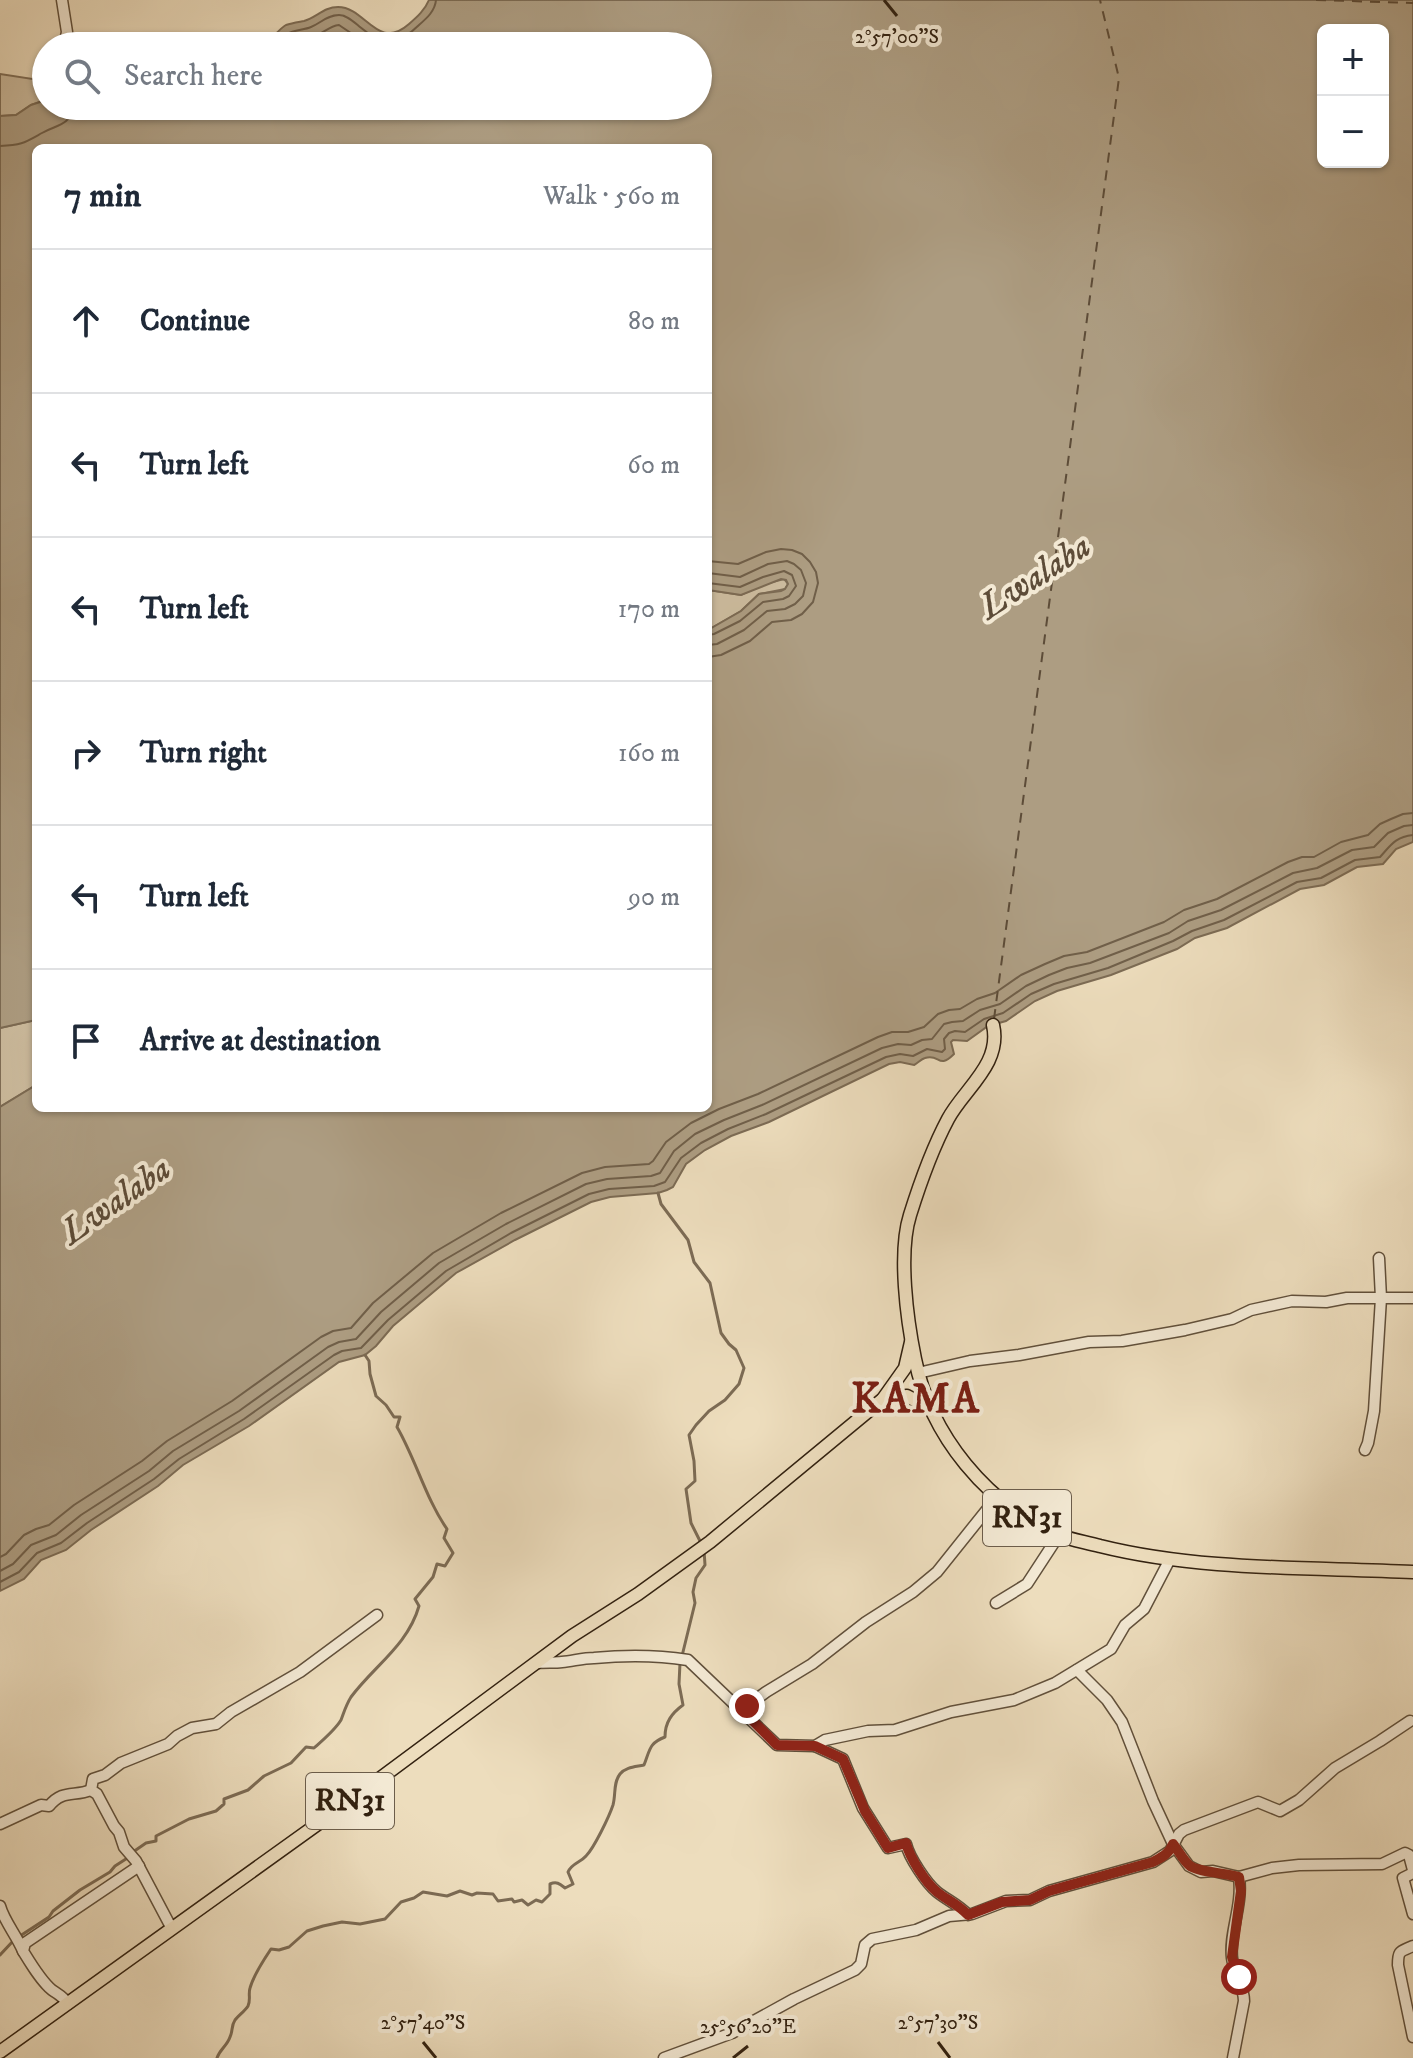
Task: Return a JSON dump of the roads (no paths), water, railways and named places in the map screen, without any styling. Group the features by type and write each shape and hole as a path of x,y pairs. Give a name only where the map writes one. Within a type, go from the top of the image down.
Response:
{"main road":[{"path":"929,1408 911,1342 905,1264 909,1219 935,1146 949,1118 982,1075 994,1041 993,1025"},
{"path":"883,1399 905,1368 911,1342"},
{"path":"883,1399 904,1396 929,1408"},
{"name":"RN31","path":"0,2052 572,1636 638,1594 710,1542 883,1399"},
{"name":"RN31","path":"929,1408 966,1466 997,1497 1059,1535 1130,1553 1170,1559 1413,1572"}],"street":[{"path":"62,0 67,32"},
{"path":"1365,1450 1374,1411 1381,1298 1379,1258"},
{"path":"918,1373 970,1361 1185,1330 1292,1301 1413,1298"},
{"path":"742,1710 812,1664 937,1572 997,1497"},
{"path":"996,1603 1027,1584 1059,1535"},
{"path":"815,1746 825,1740 868,1731 895,1730 951,1712 1014,1700 1055,1683 1111,1649 1125,1625 1144,1609 1170,1559"},
{"path":"91,1790 94,1778 105,1775 121,1763 168,1744 192,1728 214,1725 300,1672 377,1615"},
{"path":"538,1663 632,1656 688,1660 777,1745 815,1746 843,1759 865,1811 888,1848 906,1843 909,1855 933,1889 968,1915"},
{"path":"1077,1670 1107,1700 1122,1722 1173,1844 1187,1864 1199,1871 1239,1877 1299,1865 1382,1864 1405,1853 1409,1855 1413,1872 1403,1878 1413,1914"},
{"path":"664,2058 732,2033 855,1970 861,1964 865,1945 872,1939 916,1930 949,1916 968,1915 1002,1902 1030,1900 1049,1891 1153,1862 1170,1851 1184,1830 1258,1802 1280,1811 1299,1800 1335,1768 1410,1721"},
{"path":"0,1824 42,1804 49,1806 58,1796 91,1790"},
{"path":"91,1790 97,1793 124,1847 136,1860 172,1929"},
{"path":"23,1951 25,1943 31,1938 139,1866"},
{"path":"1233,2058 1244,2001 1232,1957 1241,1891 1239,1877"},
{"path":"0,1910 23,1951 51,1990 68,2004"},
{"path":"1413,1946 1398,1955 1413,2037"}],"water":[{"name":"Lwalaba","path":"429,0 1413,0 1413,842 1396,849 1383,864 1357,867 1324,885 1300,889 1227,928 1195,938 1177,949 1111,975 1035,1001 1006,1021 988,1026 967,1041 953,1040 954,1054 945,1061 930,1057 914,1065 900,1062 889,1064 769,1122 731,1136 686,1164 673,1187 667,1190 591,1202 515,1240 456,1273 393,1326 365,1355 339,1362 249,1426 183,1465 66,1550 41,1560 24,1579 0,1591 0,1107 32,1087 32,1112 712,1112 712,628 741,611 759,594 781,591 788,584 781,579 741,595 712,591 712,144 32,144 32,1021 0,1028 0,116 16,115 32,105 32,120 712,120 712,32 393,32 415,19"},
{"path":"338,7 348,9 384,32 278,32 286,25"}],"waterway":[{"path":"658,1193 661,1204 688,1240 694,1262 710,1283 721,1333 736,1350 744,1368 739,1384 725,1400 709,1411 689,1435 695,1481 686,1489 691,1523 701,1543"},
{"path":"133,1852 189,1819 216,1811 224,1804 224,1799 248,1790 264,1776 291,1763 306,1747 314,1748 325,1738 341,1720 351,1697 407,1632 419,1606 415,1599 433,1577 437,1564 445,1566 453,1553 444,1538 447,1529 397,1427 400,1417 394,1417 376,1396 365,1355"},
{"path":"682,1656 695,1603 693,1592 696,1578 705,1565 704,1550"},
{"path":"217,2058 229,2040 235,2020 248,2006 249,1990 271,1949 289,1947 307,1931 342,1922 360,1924 385,1919 401,1902 423,1892 447,1896 460,1891 472,1895 493,1894 498,1901 522,1900 528,1905 536,1900 542,1902 550,1894 550,1884 557,1883 565,1888 573,1884 568,1872 586,1856 601,1832 613,1805 618,1777 625,1770 644,1765 651,1748 665,1737 670,1718 683,1705 679,1684 680,1663"},
{"path":"20,1936 129,1857"},
{"path":"0,1955 14,1940"}],"district":[{"name":"KAMA","path":"916,1400"}]}
